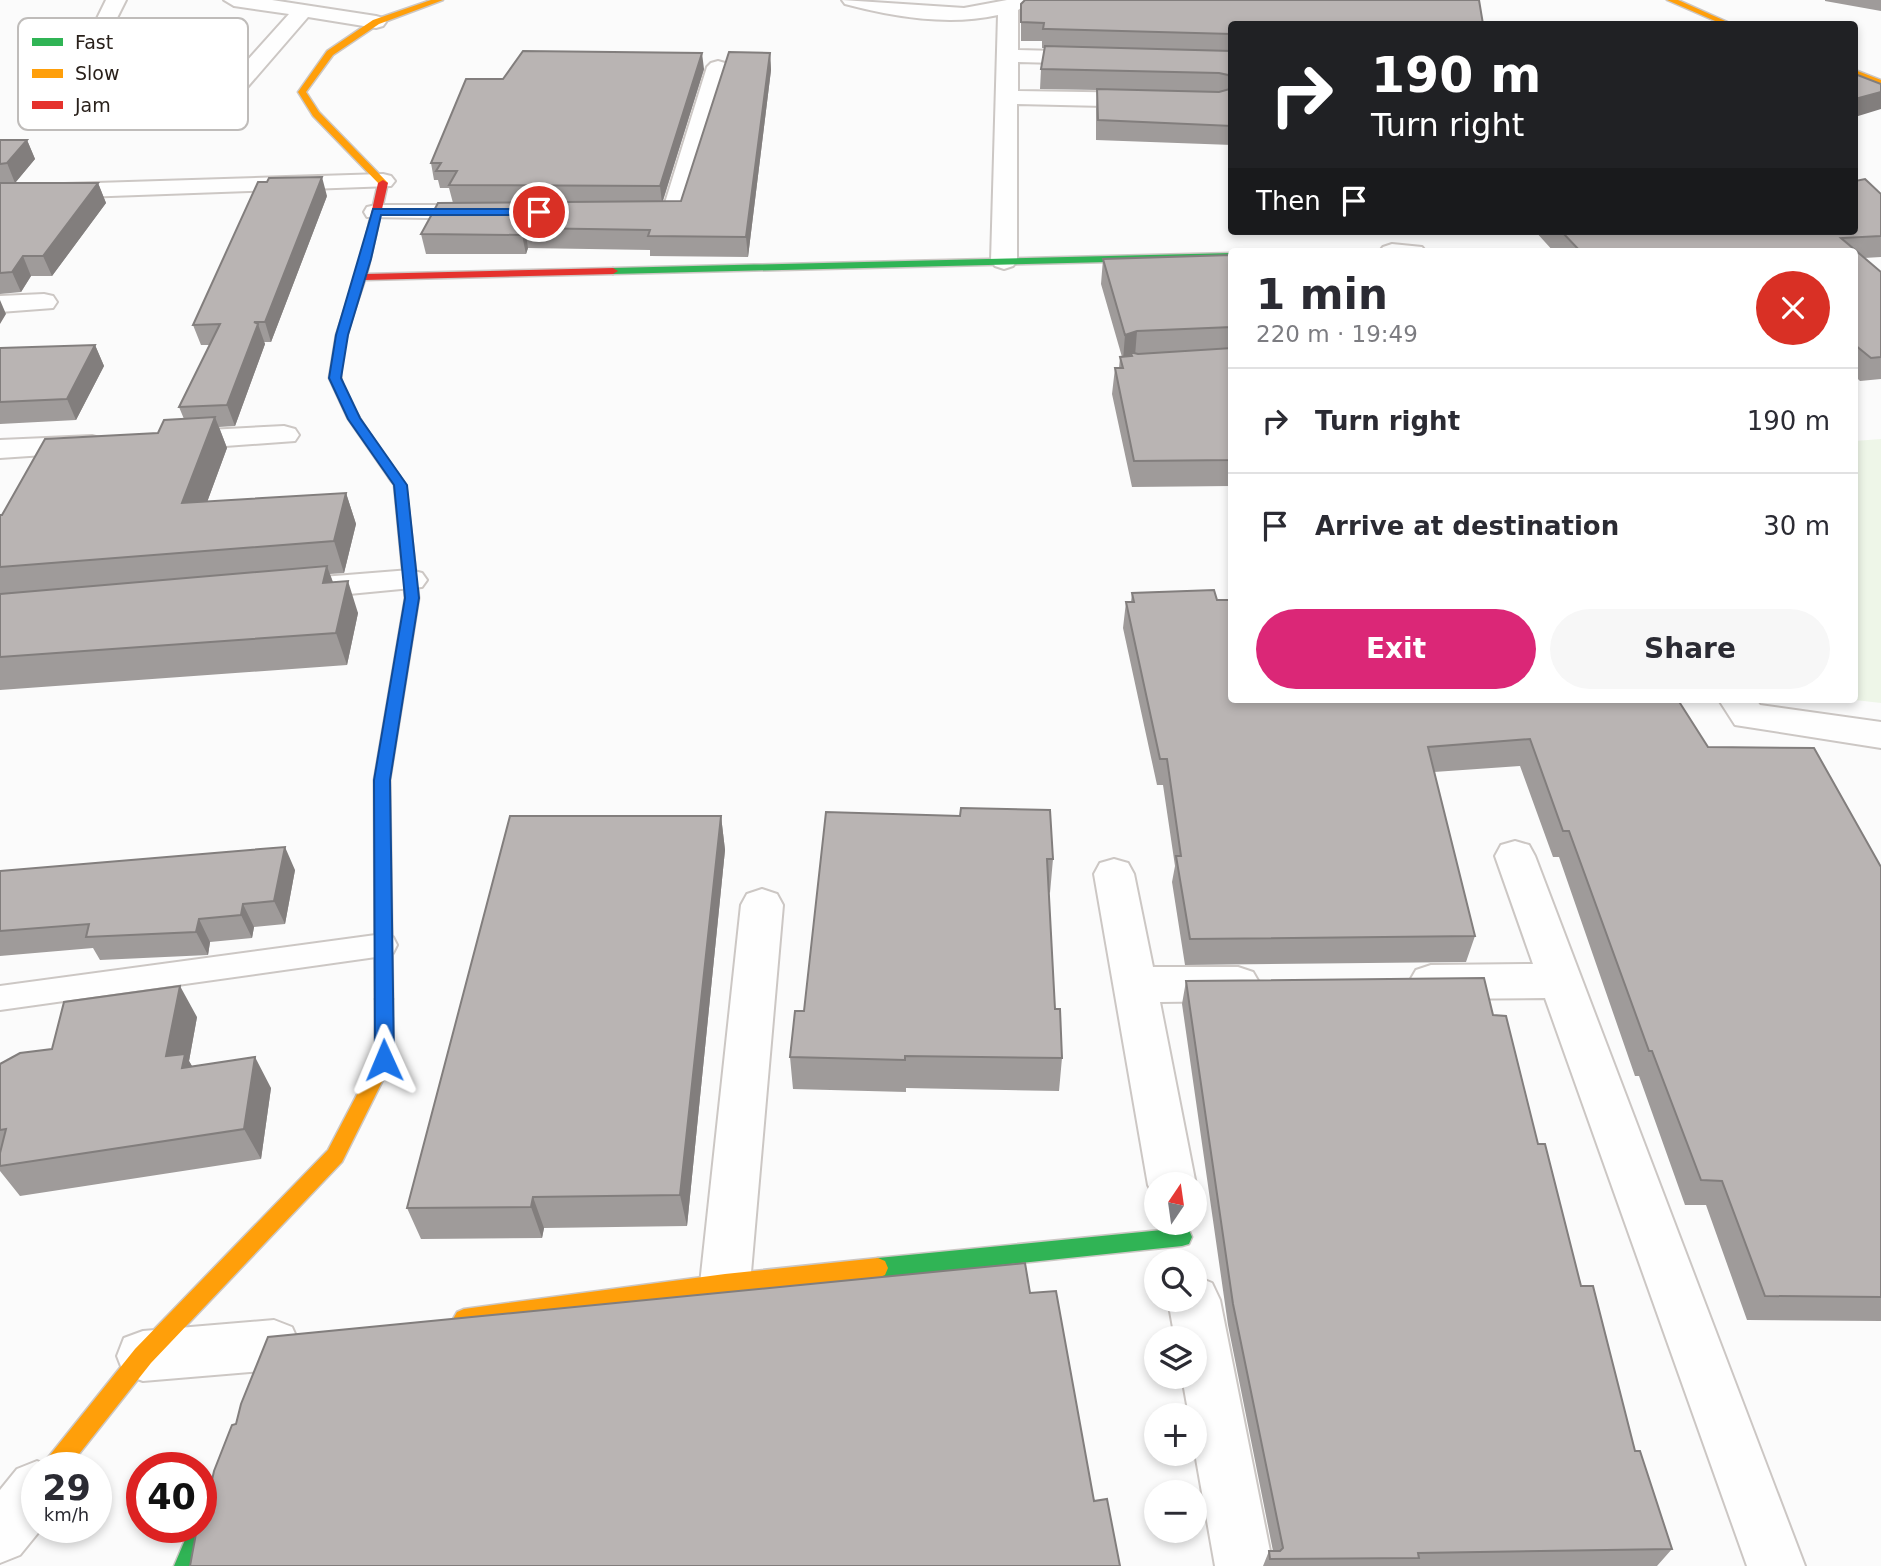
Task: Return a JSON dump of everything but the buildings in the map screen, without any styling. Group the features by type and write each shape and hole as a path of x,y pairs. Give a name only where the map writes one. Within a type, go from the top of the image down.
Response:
{"street":[{"path":"107,18 116,0"},
{"path":"234,0 303,11 351,9 376,22"},
{"path":"383,181 316,114 302,92 330,54 376,22 439,0"},
{"path":"852,0 873,7 908,12 947,13 1016,4 1007,55 1004,261"},
{"path":"1671,0 1721,21"},
{"path":"248,73 303,11"},
{"path":"1007,55 1113,58"},
{"path":"606,212 674,213 718,67"},
{"path":"1858,74 1881,83"},
{"path":"1006,97 1165,101"},
{"path":"0,193 383,181"},
{"path":"67,1452 144,1356 335,1156 384,1060 382,780 412,598 400,485 354,419 335,378 342,335 360,277 383,181"},
{"path":"376,212 512,212"},
{"path":"360,277 1228,256"},
{"path":"0,304 44,302"},
{"path":"0,449 284,435"},
{"path":"260,593 410,580"},
{"path":"1739,703 1748,716 1881,735"},
{"path":"1515,856 1776,1566"},
{"path":"1114,874 1170,1172"},
{"path":"725,1284 762,905"},
{"path":"1398,982 1562,981"},
{"path":"1134,985 1274,984"},
{"path":"451,1321 725,1284 1182,1241"},
{"path":"1196,1312 1244,1566"},
{"path":"144,1356 277,1349"},
{"path":"186,1566 220,1482"},
{"path":"0,1535 21,1509"}],"lane":[{"path":"0,998 383,945"}],"shaded area":[{"path":"1881,439 1881,703 1858,700 1858,441"}],"traffic: fast":[{"path":"613,271 1228,256"},
{"path":"384,999 382,780 412,598 400,485 395,478"},
{"path":"878,1268 1182,1237"},
{"path":"186,1566 195,1543"}],"traffic: slow":[{"path":"383,183 316,114 302,92 330,53 376,22 439,0"},
{"path":"1671,0 1721,21"},
{"path":"1858,74 1881,83"},
{"path":"67,1452 143,1356 335,1156 384,1060 384,999"},
{"path":"464,1319 725,1284 878,1268"}],"traffic: jam":[{"path":"383,183 366,259 342,335 335,378 354,419 395,478"},
{"path":"360,277 613,271"}],"route":[{"path":"384,1060 382,780 412,598 400,485 354,419 335,378 342,335 366,259 376,212 539,212"}]}
